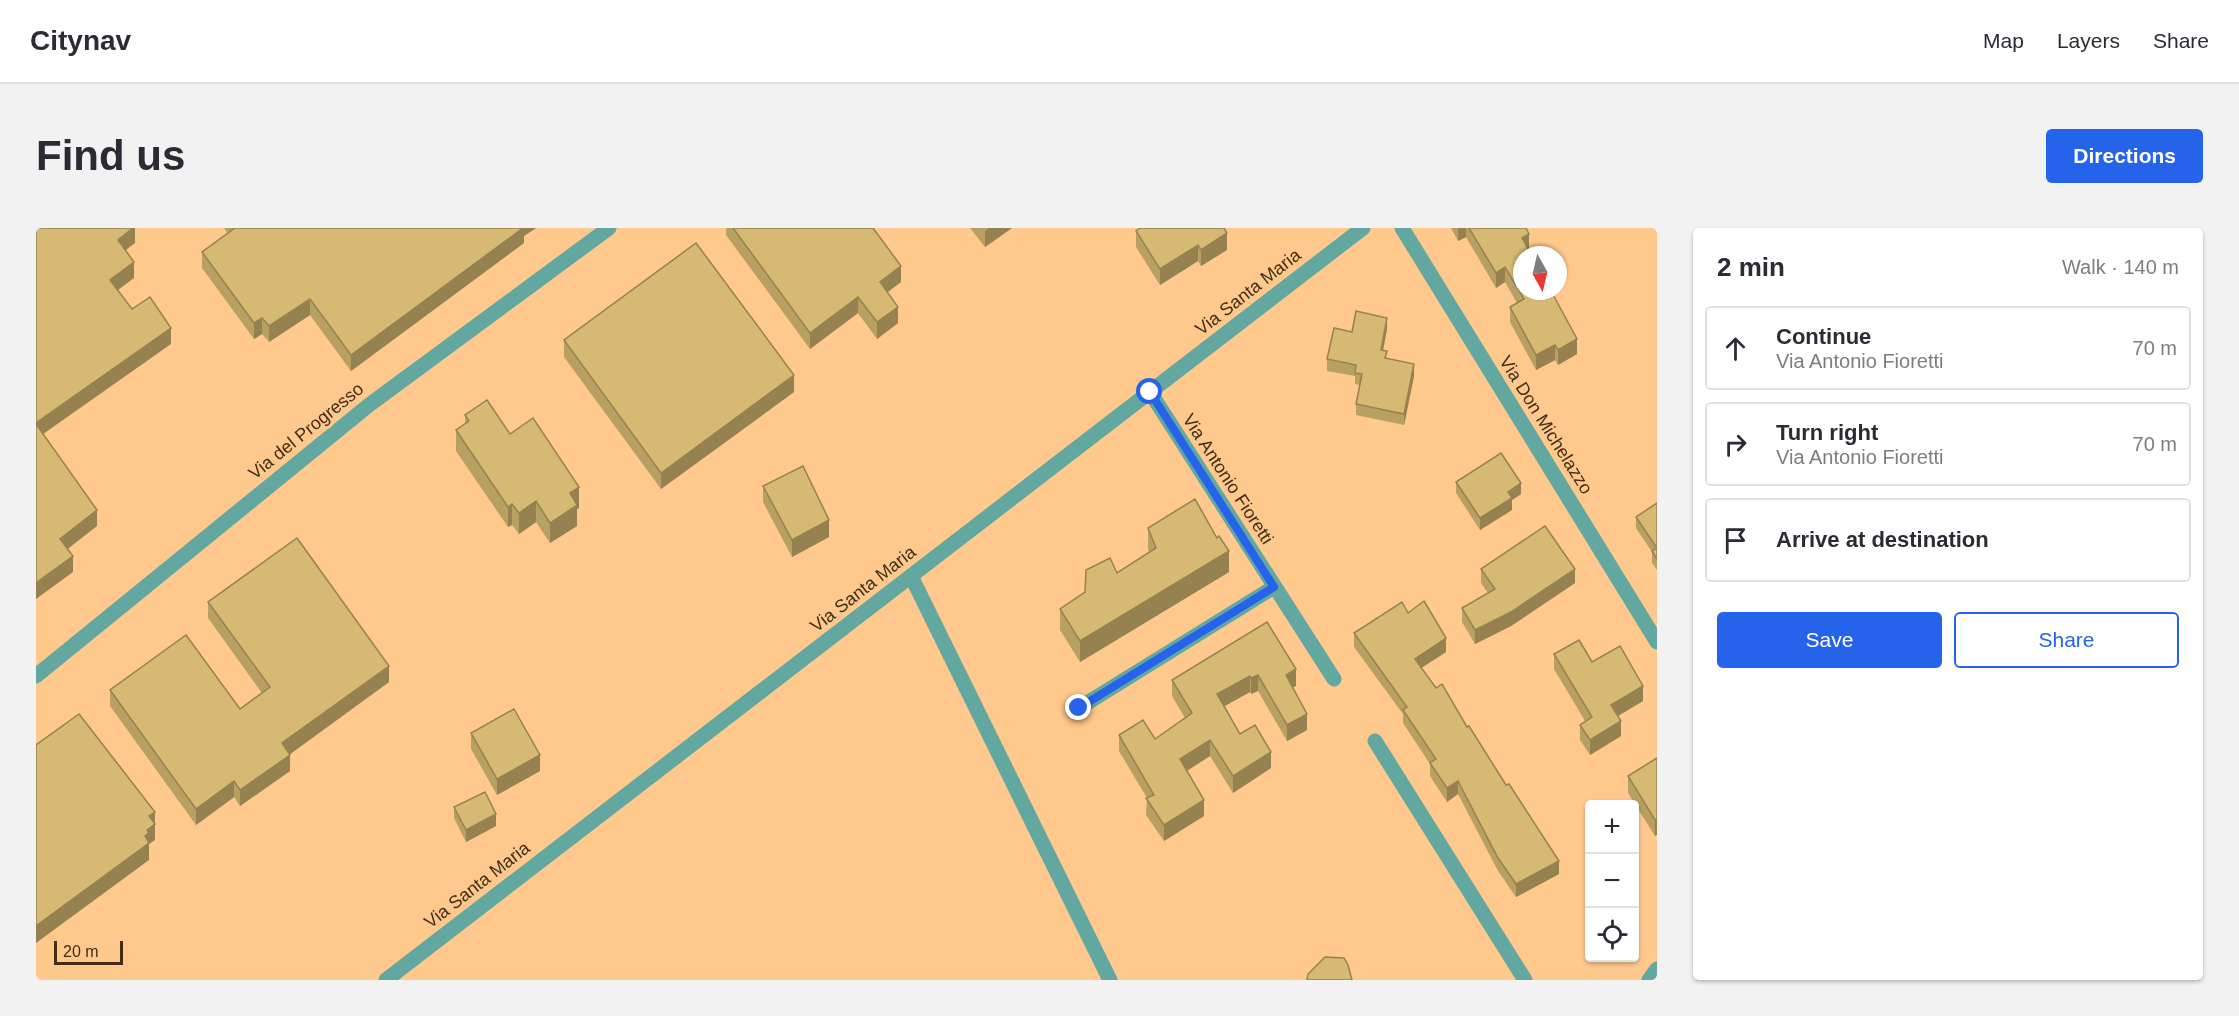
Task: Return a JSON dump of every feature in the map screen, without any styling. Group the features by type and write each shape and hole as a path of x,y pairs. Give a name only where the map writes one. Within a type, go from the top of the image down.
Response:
{"street":[{"name":"Via del Progresso","path":"36,676 369,405 609,228"},
{"name":"Via Santa Maria","path":"386,980 1363,228"},
{"name":"Via Don Michelazzo","path":"1402,228 1657,642"},
{"name":"Via Antonio Fioretti","path":"1150,392 1334,679"},
{"path":"911,576 1110,980"},
{"path":"1079,708 1274,587"},
{"path":"1375,741 1525,980"},
{"path":"1649,980 1657,969"}],"building":[{"path":"39,228 133,228 118,240 134,262 110,280 132,309 150,297 171,328 36,423 36,230"},
{"path":"235,228 523,228 351,355 310,299 269,326 262,318 254,323 202,252"},
{"path":"733,228 873,228 901,266 880,282 898,307 877,322 858,297 810,333"},
{"path":"1140,228 1224,228 1227,233 1201,250 1198,245 1160,269 1136,231"},
{"path":"1469,228 1526,228 1529,234 1522,238 1527,246 1513,246 1513,280 1505,267 1496,273"},
{"path":"696,243 794,375 661,473 564,340"},
{"path":"1522,300 1556,300 1577,339 1558,350 1555,345 1536,355 1510,307"},
{"path":"1356,311 1387,318 1381,350 1387,351 1385,358 1414,364 1404,414 1356,404 1362,374 1355,373 1356,365 1327,359 1334,328 1352,332"},
{"path":"487,400 510,434 533,418 579,487 570,493 577,505 550,523 536,501 519,513 512,504 508,507 456,430 469,421 465,415"},
{"path":"36,424 97,510 60,539 73,556 36,583"},
{"path":"1501,453 1521,483 1508,492 1512,498 1480,518 1456,482"},
{"path":"803,466 829,520 792,540 763,486"},
{"path":"1195,499 1217,538 1219,536 1229,551 1080,641 1060,609 1085,592 1086,570 1110,558 1117,573 1156,548 1148,528"},
{"path":"1657,503 1657,548 1636,517"},
{"path":"1545,526 1575,569 1511,612 1475,630 1462,608 1495,589 1481,569"},
{"path":"297,538 389,666 282,743 290,755 240,790 234,781 196,809 110,690 186,635 240,709 270,687 208,602"},
{"path":"1657,548 1657,559 1652,551"},
{"path":"1424,601 1446,638 1415,659 1436,688 1442,684 1467,727 1469,726 1506,785 1509,784 1559,861 1516,884 1498,858 1458,781 1447,788 1430,763 1436,759 1403,710 1407,707 1354,633 1402,602 1408,613"},
{"path":"1267,622 1296,669 1286,675 1307,714 1287,725 1258,675 1251,678 1250,676 1217,694 1240,734 1255,725 1271,752 1233,776 1210,740 1180,759 1204,800 1164,825 1146,798 1154,795 1119,735 1143,720 1155,739 1192,713 1172,680"},
{"path":"1579,640 1592,662 1620,646 1643,686 1611,705 1621,721 1590,740 1580,725 1592,717 1554,654"},
{"path":"514,709 540,755 497,779 471,733"},
{"path":"79,714 155,812 149,816 155,824 147,830 149,833 145,836 149,843 36,926 36,745"},
{"path":"1657,758 1657,819 1655,820 1628,776"},
{"path":"485,792 496,814 466,830 454,807"},
{"path":"1325,957 1344,958 1352,980 1307,980 1308,974"}],"route":[{"path":"1079,708 1274,587 1150,392"}]}
